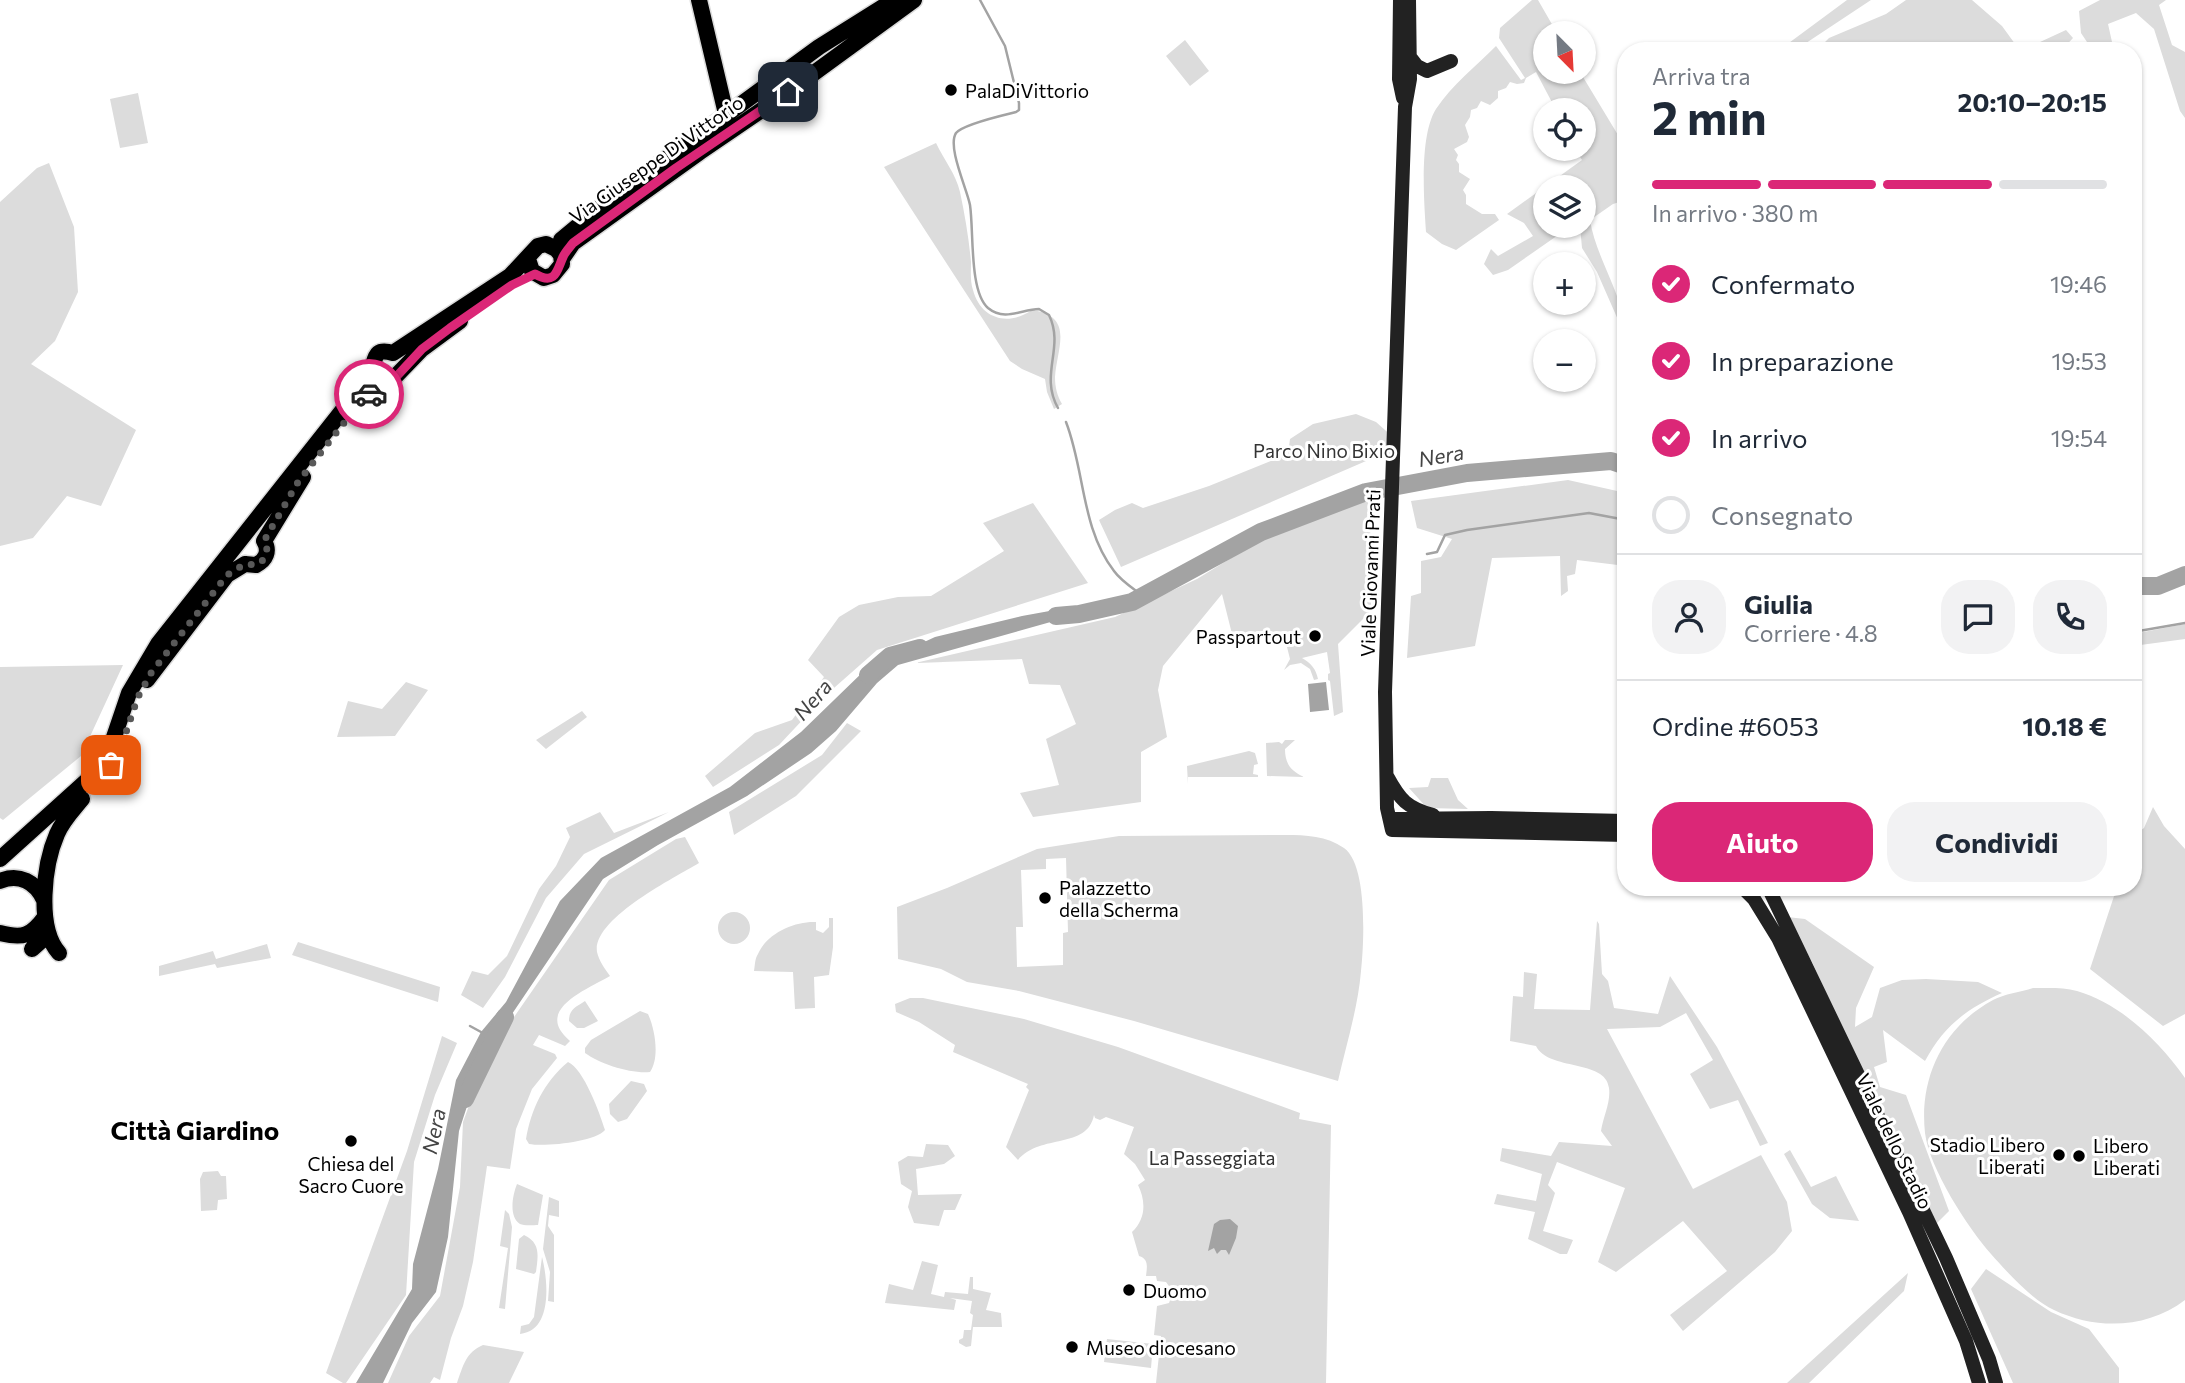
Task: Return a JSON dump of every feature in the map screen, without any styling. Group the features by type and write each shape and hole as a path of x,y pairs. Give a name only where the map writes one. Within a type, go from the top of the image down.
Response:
{"main road":[{"path":"699,0 726,114"},
{"name":"Via Giuseppe Di Vittorio","path":"557,253 602,206 819,47 894,0"},
{"name":"Via Giuseppe Di Vittorio","path":"557,253 788,92 914,0"},
{"path":"1399,0 1399,79 1405,107"},
{"path":"1405,107 1410,79 1409,0"},
{"path":"1410,57 1417,66 1427,71 1451,61"},
{"name":"Viale Giovanni Prati","path":"1391,824 1386,774 1385,692 1405,107"},
{"name":"Via Giuseppe Di Vittorio","path":"546,244 557,253 560,268 554,275 544,278 531,267 530,252 538,246 546,244"},
{"name":"Via Giuseppe Di Vittorio","path":"0,859 76,792 97,769 113,740 129,693 142,667 372,371 375,356 382,352 393,353 510,276 531,267"},
{"name":"Via Giuseppe Di Vittorio","path":"264,541 298,482 369,394 394,376 422,349 512,285 531,267"},
{"path":"372,371 377,377 394,376 399,359 393,353"},
{"path":"0,872 98,783 122,744 138,697 151,673 227,575 245,564 256,565 264,559 267,550 264,541 252,534 240,540 237,553 245,564"},
{"path":"1386,774 1394,789 1411,808 1448,819"},
{"path":"59,953 42,926 44,900 56,835 82,799"},
{"path":"1391,824 1491,818 1617,821"},
{"path":"1391,824 1617,835"},
{"path":"0,881 22,878 35,886 44,900"},
{"name":"Viale dello Stadio","path":"1751,896 1778,938 1914,1225 1966,1341 1979,1383"},
{"name":"Viale dello Stadio","path":"1772,896 1946,1258 1989,1359 1996,1383"},
{"path":"0,933 21,936 42,926"}],"green space":[{"path":"1532,0 1538,0 1550,21 1533,21 1533,74 1524,83 1510,82 1506,88 1498,91 1498,98 1490,105 1481,101 1477,108 1471,110 1465,125 1469,137 1467,142 1454,149 1458,155 1456,160 1459,172 1470,179 1463,190 1466,204 1482,214 1495,214 1499,220 1456,250 1426,232 1424,169 1427,135 1436,109 1449,92 1496,46 1521,80 1525,78 1499,38 1500,28"},
{"path":"1847,0 1871,0 1808,42 1790,42"},
{"path":"1906,0 1972,0 2002,26 2014,42 1825,42 1886,14"},
{"path":"2100,0 2166,0 2159,5 2172,45 2185,52 2185,118 2180,111 2154,29 2136,13 2108,24 2112,42 2087,42 2081,33 2079,11"},
{"path":"2066,30 2073,38 2069,42 2040,42"},
{"path":"1185,40 1209,71 1190,86 1166,56"},
{"path":"1542,84 1587,84 1596,98 1550,98"},
{"path":"138,93 148,143 120,148 110,99"},
{"path":"1596,99 1617,133 1617,203 1596,216 1596,175 1561,175 1581,161 1596,161"},
{"path":"936,143 960,192 969,245 971,283 982,308 989,314 1005,319 1032,310 1045,313 1059,326 1060,345 1055,381 1062,404 1054,409 1045,379 1010,361 884,167"},
{"path":"49,163 74,227 78,292 55,341 31,364 136,430 101,506 67,496 33,538 0,546 0,202 37,168"},
{"path":"1533,195 1533,236 1524,223 1507,214"},
{"path":"1533,236 1554,238 1508,270 1493,275 1484,264 1491,249 1498,256"},
{"path":"1581,238 1594,238 1617,297 1617,318 1596,270 1596,252 1584,252"},
{"name":"Parco Nino Bixio","path":"1356,414 1376,422 1394,438 1373,458 1121,567 1099,520 1132,503 1143,508 1209,486 1288,454 1290,439 1313,424"},
{"path":"1568,480 1617,491 1617,565 1577,560 1575,574 1567,576 1568,591 1561,596 1560,556 1492,558 1475,646 1407,658 1411,596 1421,593 1421,561 1441,557 1452,539 1417,528 1411,501"},
{"path":"1369,500 1371,611 1338,644 1343,712 1334,716 1327,652 1302,658 1313,667 1318,679 1314,680 1310,669 1301,663 1290,665 1284,670 1290,659 1283,631 1234,642 1222,594 1163,666 1158,690 1167,737 1141,752 1141,802 1033,817 1020,793 1059,785 1046,739 1076,724 1060,685 1029,684 1022,659 915,663 1115,617 1197,579 1267,536"},
{"path":"1033,503 1088,583 877,650 826,695 779,745 713,787 705,776 755,733 792,720 824,677 808,660 839,617 859,605 898,597 931,596 1004,551 983,523"},
{"path":"2185,624 2185,639 2142,645 2142,632"},
{"path":"123,665 81,756 3,820 0,818 0,667"},
{"path":"406,682 428,690 395,736 337,737 348,701 382,709"},
{"path":"582,711 587,717 546,749 536,740"},
{"path":"847,723 861,731 796,796 734,835 729,812 822,755"},
{"path":"1285,740 1295,740 1285,749 1286,759 1292,769 1304,777 1267,776 1266,743 1282,744"},
{"path":"1249,751 1255,753 1258,764 1254,765 1253,774 1258,777 1188,777 1188,784 1187,766"},
{"path":"1431,778 1448,778 1458,800 1468,809 1427,808 1409,788 1428,787"},
{"path":"2153,807 2164,826 2185,849 2185,1014 2163,1026 2090,969 2114,896 2142,896 2144,828"},
{"path":"600,812 614,833 669,812 584,854 546,898 505,977 483,1008 461,995 472,971 488,975 507,956 539,889 556,866 570,837 566,828"},
{"path":"1303,835 1328,840 1344,848 1352,857 1361,887 1363,943 1357,999 1338,1081 1134,1021 1019,991 967,982 941,969 898,959 897,907 1037,849 1119,836","holes":["1066,858 1068,932 1063,933 1063,965 1017,967 1016,927 1023,927 1021,870 1046,869 1046,859"]},
{"path":"685,837 699,863 654,889 620,913 607,926 599,939 597,952 610,976 567,1002 557,1020 560,1030 570,1041 565,1046 539,1035 533,1045 555,1054 557,1058 532,1089 516,1129 510,1169 487,1166 473,1262 463,1306 440,1380 434,1377 430,1383 388,1383 409,1336 440,1296 460,1187 463,1122 487,1056 609,880 676,839"},
{"path":"734,912 746,916 750,928 746,940 734,944 722,940 718,928 722,916"},
{"path":"1787,917 1805,919 1874,967 1856,1008 1855,1027 1872,1017 1880,988 1902,980 1978,982 2002,993 1977,1005 1957,1020 1940,1038 1925,1061 1883,1030 1887,1062 1874,1067 1880,1087 1906,1095 1949,1211 1937,1223 1860,1068 1813,964"},
{"path":"829,918 833,918 833,947 829,975 814,977 815,1008 795,1009 793,972 754,971 756,958 768,940 782,930 816,922 816,930 823,933 829,927"},
{"path":"1597,921 1602,974 1608,981 1614,1008 1658,1014 1670,976 1717,1047 1768,1143 1760,1146 1738,1100 1710,1109 1690,1074 1713,1060 1686,1013 1660,1027 1607,1029 1693,1189 1761,1155 1787,1202 1792,1231 1775,1252 1683,1331 1670,1315 1727,1271 1683,1221 1616,1272 1598,1262 1625,1188 1557,1162 1548,1185 1555,1193 1543,1231 1573,1240 1567,1254 1560,1254 1528,1239 1535,1212 1494,1204 1497,1194 1536,1201 1542,1174 1500,1161 1502,1148 1551,1156 1559,1142 1612,1146 1601,1131 1609,1099 1609,1088 1605,1079 1588,1069 1552,1059 1542,1054 1536,1046 1510,1041 1513,996 1523,997 1524,972 1537,974 1534,1009 1590,1010"},
{"path":"298,942 440,987 438,1002 292,955"},
{"path":"267,944 271,958 217,968 215,964 159,976 159,966 213,951 216,959"},
{"name":"Stadio Libero Liberati","path":"2033,988 2072,990 2109,1005 2124,1014 2151,1038 2185,1078 2185,1300 2154,1317 2121,1323 2087,1321 2070,1317 2037,1300 1991,1254 1961,1214 1928,1147 1924,1113 1926,1093 1938,1056 1948,1039 1975,1011 1997,998"},
{"name":"La Passeggiata","path":"910,998 923,998 1024,1019 1118,1047 1300,1113 1299,1119 1331,1125 1326,1383 1156,1383 1161,1336 1154,1335 1157,1306 1169,1303 1173,1292 1166,1282 1157,1281 1156,1276 1146,1276 1146,1261 1139,1256 1132,1232 1142,1216 1143,1203 1138,1185 1145,1180 1135,1164 1124,1154 1134,1127 1106,1117 1100,1120 1094,1115 1090,1126 1082,1133 1073,1138 1039,1146 1018,1160 1006,1147 1029,1090 1026,1087 1028,1084 953,1052 955,1045 919,1022 896,1012 895,1004"},
{"path":"585,1001 598,1021 584,1028 577,1028 569,1021 570,1014"},
{"path":"640,1011 648,1014 653,1027 656,1051 650,1072 616,1067 585,1053 591,1040"},
{"path":"442,1036 457,1043 435,1095 414,1162 406,1295 346,1383 343,1383 326,1373 407,1151"},
{"path":"568,1062 585,1082 605,1130 591,1138 569,1143 529,1144 526,1139 535,1107 545,1087"},
{"path":"631,1081 644,1084 647,1091 627,1119 618,1122 610,1114 609,1104"},
{"path":"926,1144 948,1145 955,1156 944,1164 916,1169 918,1195 962,1194 955,1210 944,1210 939,1226 914,1223 908,1207 912,1191 901,1184 898,1162 908,1156 923,1157"},
{"path":"1790,1150 1811,1187 1836,1176 1859,1221 1830,1218 1812,1204 1784,1154"},
{"path":"218,1171 221,1176 226,1176 227,1199 218,1200 217,1210 201,1211 200,1179 203,1172"},
{"path":"517,1184 543,1195 538,1225 522,1225 516,1220 512,1205"},
{"path":"549,1197 559,1201 559,1217 549,1215 548,1226 554,1235 554,1302 548,1301 550,1272 543,1249"},
{"path":"505,1210 509,1214 512,1227 505,1309 499,1308 508,1248 500,1246"},
{"path":"524,1235 536,1246 534,1274 516,1269 519,1239"},
{"path":"542,1257 546,1278 543,1314 531,1331 520,1334 521,1326 529,1324 534,1317"},
{"path":"922,1261 938,1265 931,1294 944,1297 945,1292 968,1294 970,1277 973,1277 973,1289 991,1293 986,1310 1001,1313 1002,1327 973,1327 971,1346 966,1347 959,1343 959,1340 963,1338 964,1330 971,1330 972,1301 950,1298 956,1300 954,1310 885,1303 889,1284 913,1290"},
{"path":"1986,1269 2051,1312 2089,1329 2119,1368 2119,1383 2013,1383 1971,1289"},
{"path":"1908,1273 1904,1291 1809,1383 1787,1383"},
{"path":"1107,1339 1153,1344 1151,1368 1104,1362"},
{"path":"483,1345 524,1352 509,1383 457,1383 469,1356"}],"shaded area":[{"path":"1077,606 1079,614 898,665 877,683 836,731 811,753 747,796 603,879 483,1057 459,1131 448,1237 436,1292 412,1323 383,1383 356,1383 412,1289 413,1264 438,1169 456,1080 481,1032 506,1002 560,901 601,858 730,787 801,732 866,669 935,637"},
{"path":"1326,682 1329,710 1310,712 1308,684"},
{"path":"1230,1219 1238,1226 1229,1255 1226,1250 1217,1254 1214,1248 1208,1251 1214,1224"}],"waterway":[{"path":"980,0 1005,46 1019,110 967,126 956,133 954,139 956,158 970,205 975,275 982,300 994,312 1007,314 1039,309 1049,315 1054,339 1051,384 1058,408"},
{"path":"1066,422 1095,536 1117,575 1143,596"},
{"name":"Nera","path":"1056,616 1079,614 1132,602 1261,532 1366,492 1467,473 1611,461 1617,463"},
{"path":"1427,554 1437,552 1445,535 1467,530 1589,513 1617,518"},
{"name":"Nera","path":"2142,586 2158,586 2185,575"},
{"path":"2142,630 2185,623"},
{"name":"Nera","path":"868,675 890,656 920,648"},
{"name":"Nera","path":"465,1099 505,1017"},
{"path":"470,1026 481,1032"}],"way so far":[{"path":"111,765 122,744 138,697 151,673 227,575 245,564 256,565 264,559 267,554 264,541 298,482 369,394"}],"place":[{"name":"PalaDiVittorio","path":"951,90"},
{"name":"Passpartout","path":"1315,636"},
{"name":"Palazzetto della Scherma","path":"1045,898"},
{"name":"Chiesa del Sacro Cuore","path":"351,1141"},
{"name":"Stadio Libero Liberati","path":"2059,1155"},
{"name":"Libero Liberati","path":"2079,1156"},
{"name":"Duomo","path":"1129,1290"},
{"name":"Museo diocesano","path":"1072,1347"}],"district":[{"name":"Città Giardino","path":"195,1129"}],"route":[{"path":"369,394 396,377 422,349 512,285 535,274 544,278 554,275 573,243 676,168 788,92"}]}
